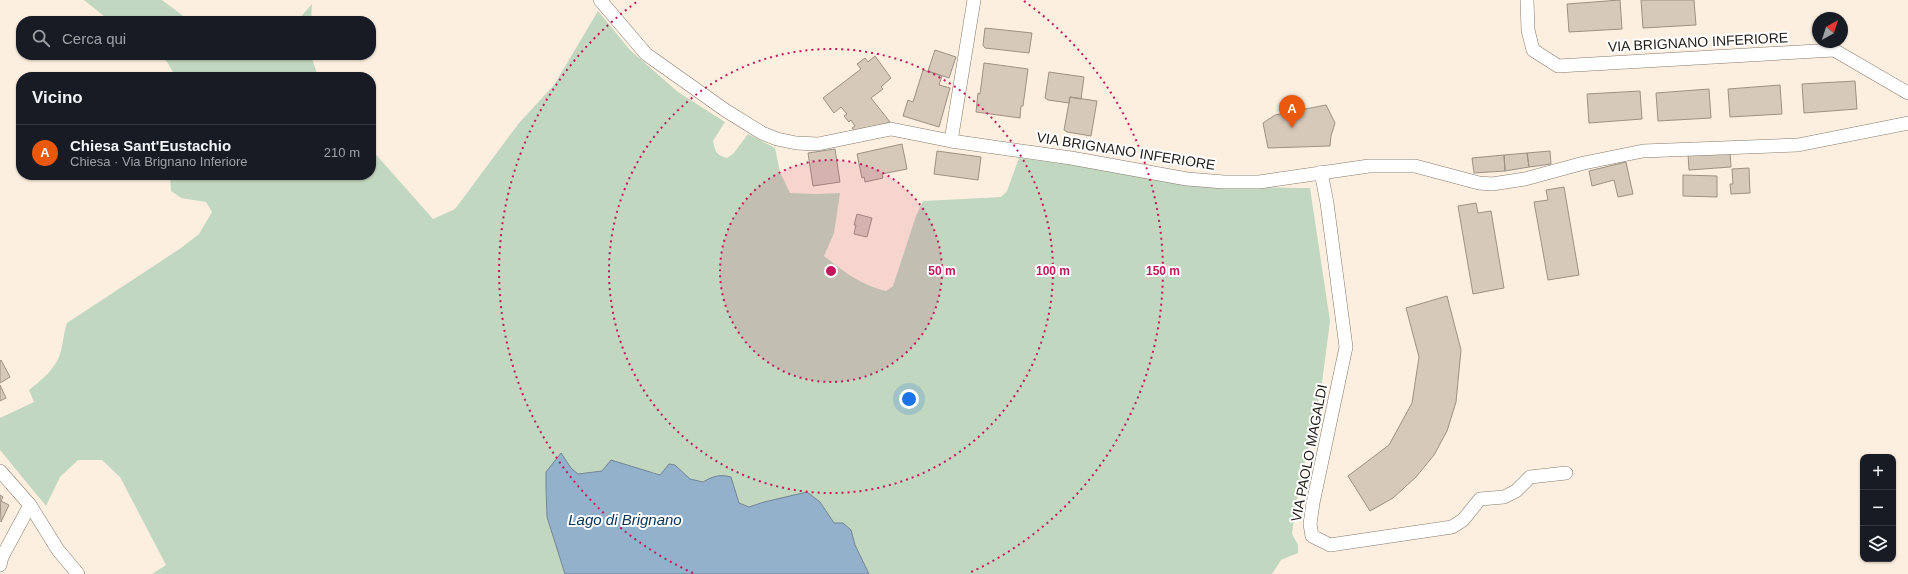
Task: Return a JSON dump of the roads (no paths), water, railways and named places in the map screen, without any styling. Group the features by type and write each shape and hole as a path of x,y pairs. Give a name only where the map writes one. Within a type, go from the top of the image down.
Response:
{"street":[{"name":"VIA BRIGNANO INFERIORE","path":"600,0 646,54 725,110 762,133 777,139 802,144 818,144 891,129 951,141 1071,158 1187,179 1258,182 1369,166 1415,166 1479,183 1503,184 1584,163 1643,151 1798,145 1908,123"},
{"path":"951,141 974,0"},
{"name":"VIA BRIGNANO INFERIORE","path":"1527,0 1528,30 1533,50 1558,66 1834,50 1908,93"},
{"name":"VIA PAOLO MAGALDI","path":"1321,172 1327,203 1346,347 1313,503 1310,524 1312,536 1330,545 1452,527 1463,520 1480,498 1504,497 1516,491 1530,477 1566,473"},
{"path":"0,471 30,506 58,550 78,574"},
{"path":"0,564 30,506"}],"water":[{"name":"Lago di Brignano","path":"561,453 571,468 578,474 602,471 611,460 660,475 669,464 675,465 690,479 703,482 717,476 731,477 739,503 749,507 807,492 820,502 834,523 843,523 851,530 855,545 869,574 565,574 547,517 546,487 546,472"}],"place":[{"name":"Chiesa Sant'Eustachio","path":"1292,128"}]}
